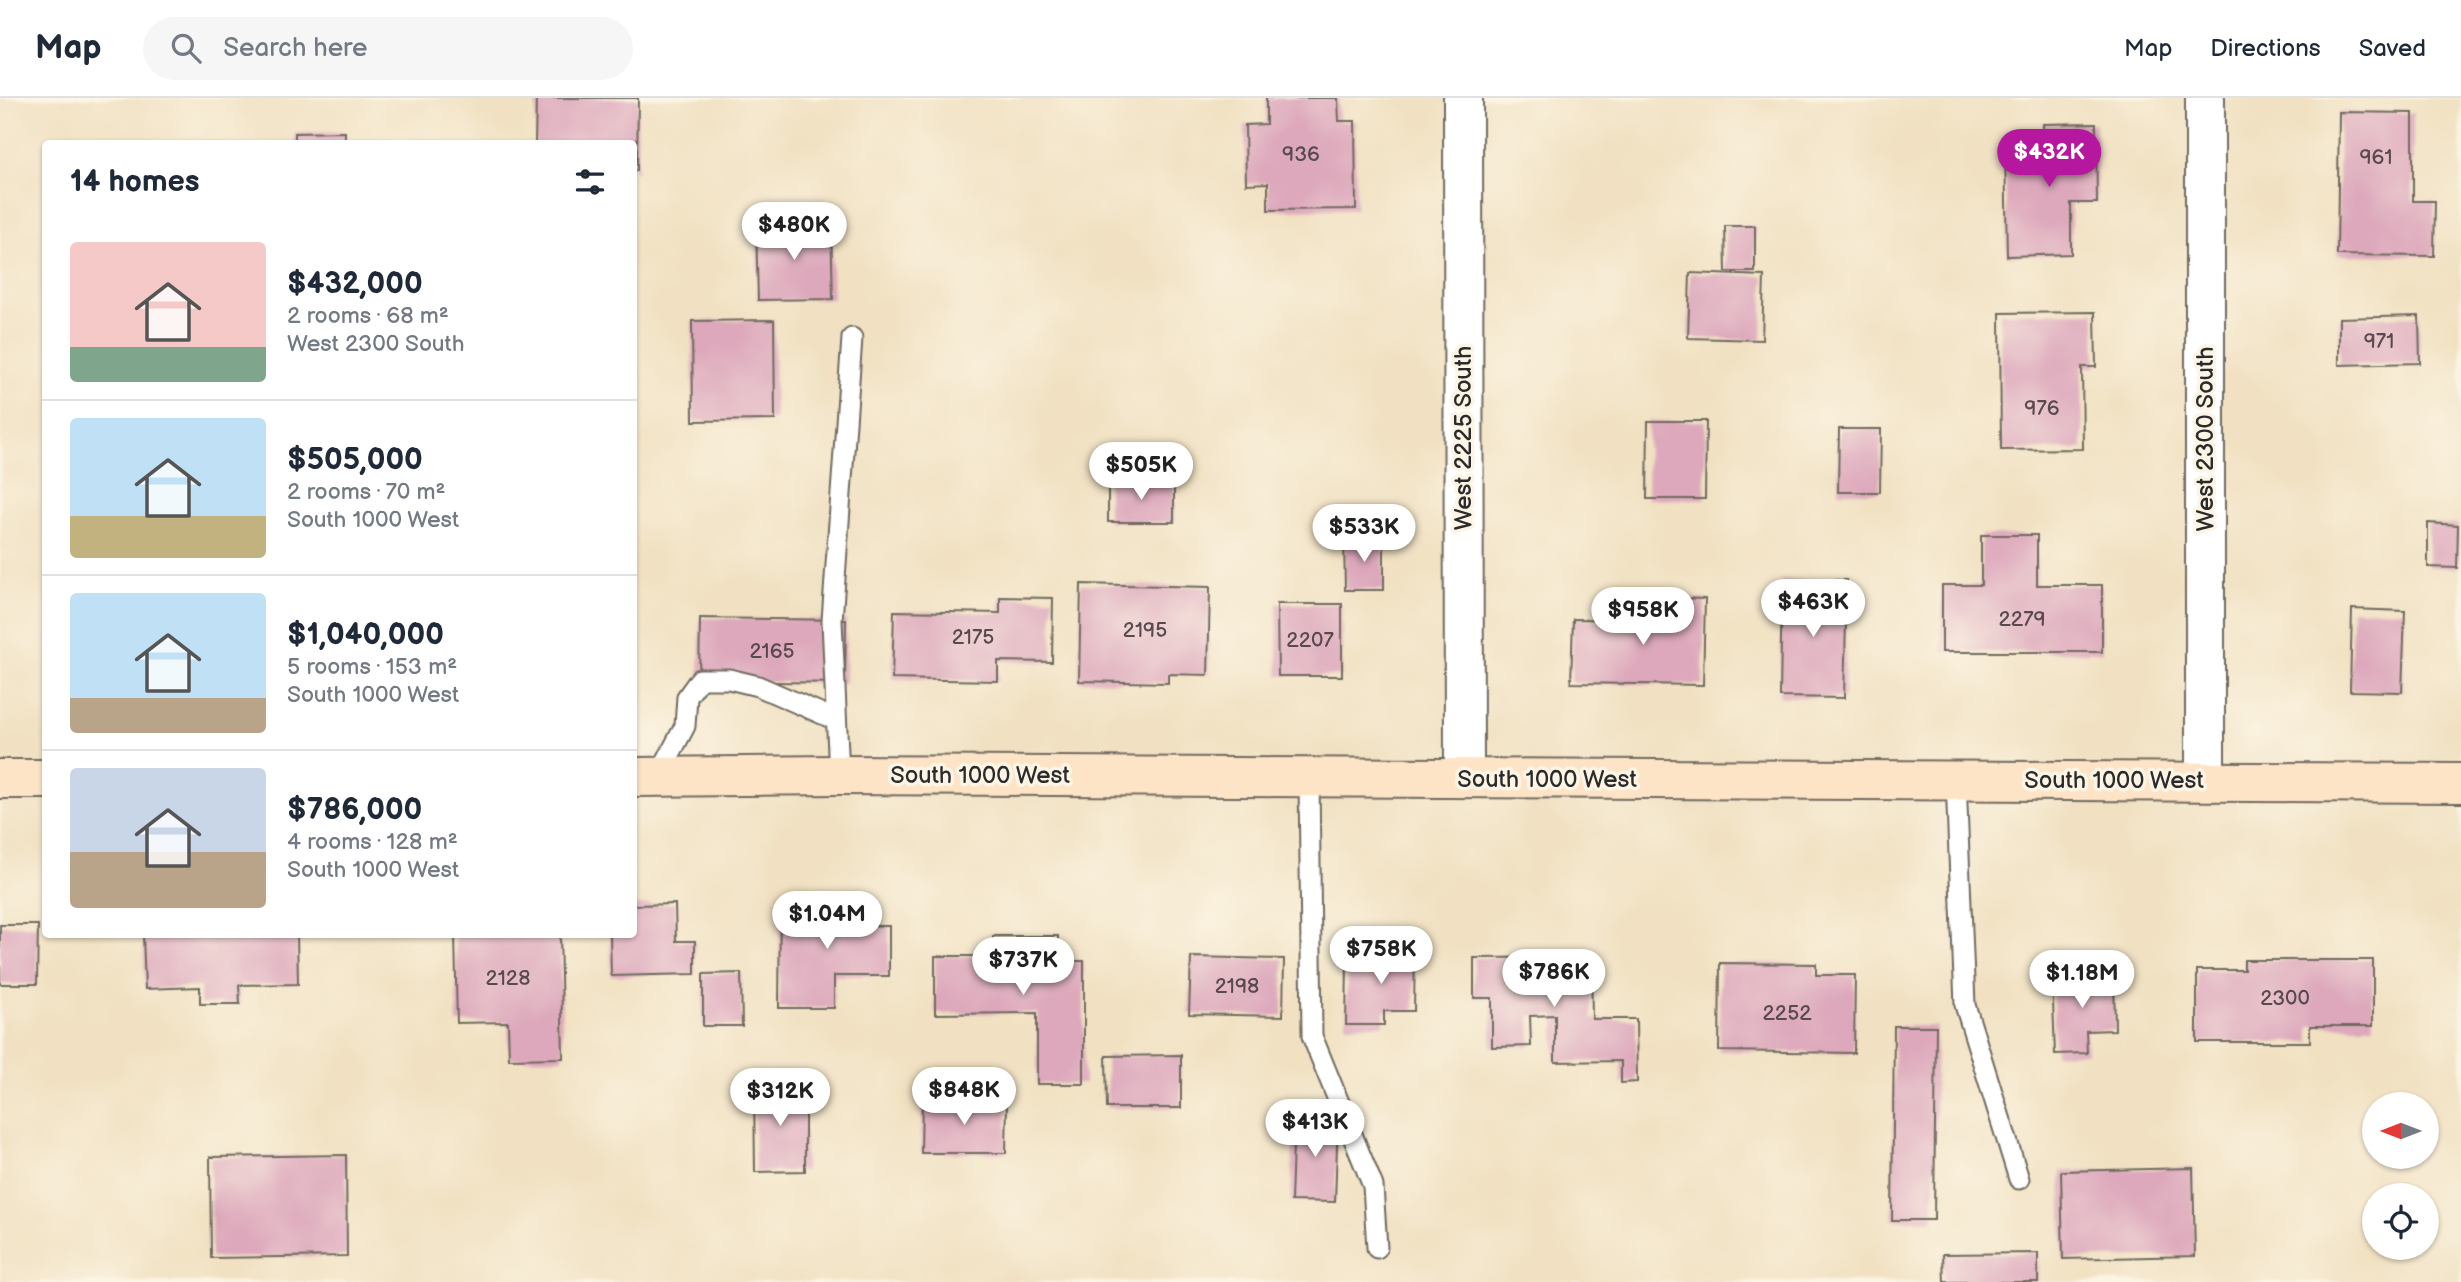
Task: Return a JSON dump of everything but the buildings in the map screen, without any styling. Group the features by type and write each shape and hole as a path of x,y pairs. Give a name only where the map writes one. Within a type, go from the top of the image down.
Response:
{"main road":[{"name":"South 1000 West","path":"646,777 839,775 2461,783"},
{"path":"0,779 42,779"}],"street":[{"name":"West 2225 South","path":"1462,98 1464,778"},
{"name":"West 2300 South","path":"2205,98 2205,780"}],"lane":[{"path":"839,775 832,621 852,338"},
{"path":"646,777 685,726 687,697 700,679 729,679 758,686 836,720"},
{"path":"1309,777 1312,1036 1373,1186 1377,1248"},
{"path":"1956,779 1965,1005 2019,1179"}]}
